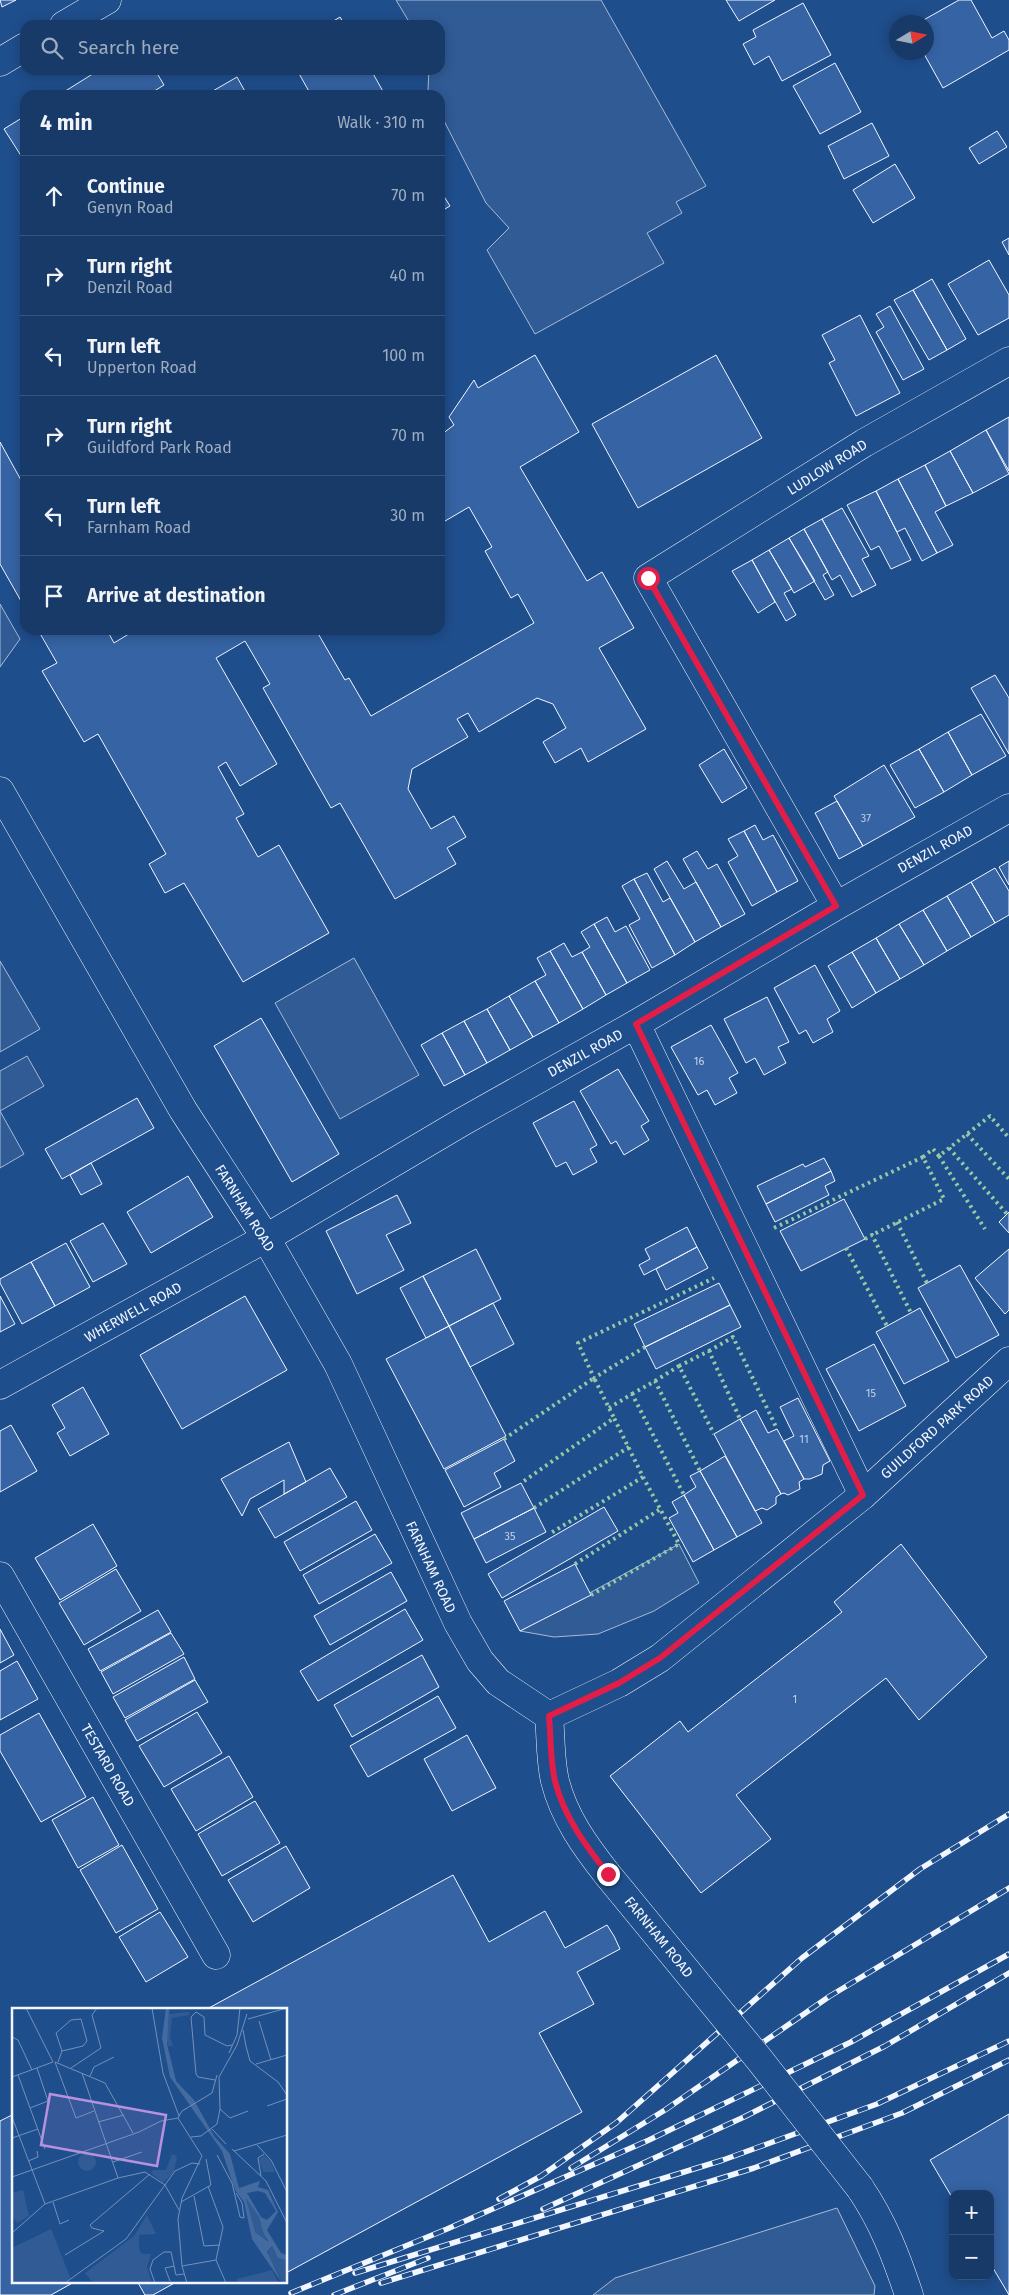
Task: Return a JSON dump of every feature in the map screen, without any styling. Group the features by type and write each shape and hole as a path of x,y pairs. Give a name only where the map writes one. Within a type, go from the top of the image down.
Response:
{"street":[{"path":"73,20 107,0"},
{"path":"0,62 20,51"},
{"name":"LUDLOW ROAD","path":"836,906 648,578 864,443 1009,361"},
{"name":"FARNHAM ROAD","path":"0,791 183,1110 266,1238 338,1364 449,1605 480,1661 498,1682 549,1716 555,1780 575,1832 759,2058 860,2188 888,2236 908,2295"},
{"name":"DENZIL ROAD","path":"266,1238 462,1122 636,1024 836,906 1009,808"},
{"path":"636,1024 863,1495"},
{"name":"WHERWELL ROAD","path":"0,1385 266,1238"},
{"name":"GUILDFORD PARK ROAD","path":"549,1716 619,1683 660,1658 863,1495 1009,1361"},
{"name":"TESTARD ROAD","path":"0,1576 216,1955"}],"shaded area":[{"path":"396,0 601,0 706,186 676,202 682,213 647,233 664,263 535,334 487,250 509,228 486,203 445,123 445,90 428,89 429,75 445,75 445,20 408,20"},
{"path":"0,604 20,639 0,667"},
{"path":"354,958 419,1075 340,1119 275,1003"},
{"path":"0,961 40,1029 0,1052"},
{"path":"27,1056 44,1086 0,1111 0,1071"},
{"path":"0,1111 24,1154 0,1168"},
{"path":"679,1544 699,1583 654,1611 598,1634 554,1637 520,1631"},
{"path":"837,2208 875,2286 874,2295 593,2295 615,2278"}],"building":[{"path":"0,0 16,0 2,7"},
{"path":"726,0 775,0 739,21"},
{"path":"959,0 971,0 992,38 1004,31 1009,40 1009,50 943,88 927,60 934,60 934,15 932,15"},
{"path":"803,3 831,55 782,81 769,56 754,65 743,44 756,37 753,30"},
{"path":"835,63 861,112 820,134 793,86"},
{"path":"91,75 158,75 164,85 156,90 67,90"},
{"path":"300,75 374,75 382,90 308,90"},
{"path":"237,77 244,90 215,90"},
{"path":"20,119 20,154 4,129"},
{"path":"872,123 889,156 844,179 828,146"},
{"path":"997,131 1007,147 979,164 969,148"},
{"path":"895,164 915,198 873,223 853,190"},
{"path":"445,198 450,206 445,209"},
{"path":"1009,238 1009,255 1002,242"},
{"path":"989,260 1009,295 1009,318 978,335 948,284"},
{"path":"932,279 966,339 947,350 913,290"},
{"path":"913,290 947,350 929,360 894,300"},
{"path":"890,306 924,369 903,380 876,332 884,327 876,314"},
{"path":"860,315 900,393 856,416 829,363 835,360 822,335"},
{"path":"535,355 579,432 520,467 587,581 602,572 634,628 599,648 646,729 588,762 581,748 555,763 543,742 566,728 553,704 537,698 479,732 468,713 457,719 468,737 412,769 408,789 431,829 454,816 466,837 447,848 456,864 395,899 340,803 331,808 263,688 270,684 245,641 216,658 277,764 240,786 226,762 218,767 244,814 236,818 258,857 279,845 329,933 243,982 184,883 165,893 149,864 166,854 98,734 84,742 42,671 57,663 41,635 110,635 114,643 127,635 319,635 345,680 349,678 371,716 534,623 518,594 511,598 485,551 492,547 469,507 445,521 445,432 454,425 449,417 474,380 478,388"},
{"path":"716,355 762,438 638,508 592,424"},
{"path":"1009,417 1009,471 986,430"},
{"path":"986,430 1009,474 973,493 950,451"},
{"path":"0,442 20,478 20,599 0,564"},
{"path":"950,451 973,493 946,506 925,465"},
{"path":"925,465 946,506 935,512 953,545 937,553 898,479"},
{"path":"898,479 937,553 922,561 905,528 897,532 876,491"},
{"path":"876,491 911,560 891,569 879,546 871,550 847,505"},
{"path":"842,508 869,556 862,559 876,585 862,592 822,519"},
{"path":"822,519 862,592 852,597 840,575 832,580 804,529"},
{"path":"804,529 828,572 823,575 834,595 825,600 789,538"},
{"path":"789,538 815,581 794,593 769,550"},
{"path":"769,550 792,589 784,593 796,615 786,621 752,560"},
{"path":"752,560 775,602 758,613 732,571"},
{"path":"995,675 1009,698 1009,754 971,688"},
{"path":"981,714 1006,756 972,775 948,732"},
{"path":"948,732 972,775 944,792 919,749"},
{"path":"724,749 747,788 722,803 699,765"},
{"path":"919,749 944,792 915,808 890,765"},
{"path":"884,765 915,817 863,846 834,796"},
{"path":"837,801 863,846 839,859 815,813"},
{"path":"755,825 763,840 773,835 798,881 777,892 744,831"},
{"path":"744,831 777,892 752,906 728,862 738,856 728,839"},
{"path":"697,851 708,869 717,864 745,914 721,927 683,859"},
{"path":"667,861 684,889 696,882 721,927 695,942 654,869"},
{"path":"1009,861 1009,885 999,867"},
{"path":"995,868 1009,891 1009,915 995,923 971,882"},
{"path":"647,873 663,902 670,898 695,942 675,955 634,879"},
{"path":"634,879 675,955 652,968 629,925 640,919 622,886"},
{"path":"971,882 995,923 971,937 947,896"},
{"path":"947,896 971,937 947,951 923,910"},
{"path":"923,910 947,951 924,965 899,924"},
{"path":"607,917 615,932 626,926 650,970 627,983 594,924"},
{"path":"594,924 627,983 606,995 582,952 590,947 581,932"},
{"path":"899,924 924,965 900,979 876,938"},
{"path":"876,938 900,979 876,993 852,952"},
{"path":"564,943 572,957 582,952 606,995 583,1009 550,951"},
{"path":"550,951 583,1009 559,1023 535,981 546,975 537,958"},
{"path":"852,952 876,993 852,1008 828,966"},
{"path":"815,965 840,1011 827,1019 833,1032 813,1043 806,1030 799,1034 774,988"},
{"path":"535,981 559,1023 533,1037 509,996"},
{"path":"509,996 533,1037 510,1050 487,1009"},
{"path":"767,997 789,1042 778,1047 786,1063 764,1075 755,1058 746,1063 724,1019"},
{"path":"487,1009 510,1050 487,1063 464,1021"},
{"path":"261,1018 339,1154 292,1182 214,1046"},
{"path":"464,1021 487,1063 465,1075 442,1033"},
{"path":"711,1025 738,1073 729,1078 737,1093 715,1105 707,1090 698,1095 671,1047"},
{"path":"442,1033 465,1075 444,1086 421,1045"},
{"path":"618,1069 649,1121 641,1126 649,1140 624,1155 616,1141 611,1144 580,1091"},
{"path":"137,1098 154,1128 62,1179 45,1149"},
{"path":"574,1101 597,1145 590,1149 597,1162 573,1175 566,1162 556,1167 533,1123"},
{"path":"824,1158 831,1171 766,1204 757,1186 803,1164 805,1167"},
{"path":"91,1163 102,1184 81,1195 70,1175"},
{"path":"831,1171 835,1181 825,1186 829,1195 775,1222 766,1204"},
{"path":"188,1176 213,1217 151,1253 127,1212"},
{"path":"397,1195 411,1223 386,1235 404,1270 357,1294 326,1231"},
{"path":"844,1199 865,1239 801,1271 780,1231"},
{"path":"1009,1212 1009,1233 999,1222"},
{"path":"103,1223 127,1264 93,1282 70,1241"},
{"path":"687,1227 697,1247 644,1275 639,1265 650,1259 645,1249"},
{"path":"66,1243 90,1287 55,1306 31,1262"},
{"path":"697,1247 708,1268 666,1290 656,1269"},
{"path":"476,1249 501,1299 449,1326 423,1276"},
{"path":"1009,1249 1009,1310 1005,1314 975,1278"},
{"path":"31,1262 55,1306 22,1324 0,1283 0,1279"},
{"path":"960,1265 999,1335 956,1358 918,1288"},
{"path":"423,1276 449,1326 426,1338 400,1288"},
{"path":"719,1283 730,1305 645,1347 634,1324"},
{"path":"0,1296 15,1324 0,1332"},
{"path":"245,1296 287,1370 182,1429 140,1355"},
{"path":"493,1303 514,1344 470,1367 449,1326"},
{"path":"730,1305 741,1327 656,1369 645,1347"},
{"path":"920,1308 949,1361 904,1384 876,1332"},
{"path":"449,1326 506,1436 444,1469 386,1359"},
{"path":"874,1344 906,1406 859,1431 826,1369"},
{"path":"83,1387 109,1434 70,1456 57,1433 65,1428 52,1405"},
{"path":"798,1398 830,1461 823,1465 822,1474 810,1479 804,1479 784,1441 794,1436 780,1407"},
{"path":"756,1410 768,1433 777,1429 804,1479 799,1482 800,1489 788,1495 781,1494 740,1419"},
{"path":"740,1419 781,1494 776,1497 776,1504 767,1510 762,1508 755,1511 714,1434"},
{"path":"11,1425 37,1471 0,1492 0,1431"},
{"path":"504,1439 515,1461 494,1473 501,1487 464,1507 445,1470"},
{"path":"289,1442 306,1482 284,1494 284,1480 250,1499 242,1516 221,1479"},
{"path":"725,1456 762,1523 737,1537 700,1471"},
{"path":"330,1468 347,1497 275,1538 258,1509"},
{"path":"700,1471 737,1537 714,1550 684,1495 696,1487 690,1476"},
{"path":"521,1483 534,1508 474,1539 461,1513"},
{"path":"684,1495 714,1550 693,1562 669,1518 678,1513 672,1502"},
{"path":"356,1501 372,1530 300,1571 284,1542"},
{"path":"604,1507 618,1531 502,1598 488,1574"},
{"path":"534,1508 546,1532 486,1563 474,1539"},
{"path":"93,1524 117,1566 60,1600 35,1558"},
{"path":"375,1534 392,1563 319,1604 303,1575"},
{"path":"901,1544 987,1657 919,1720 886,1678 736,1795 771,1839 701,1893 610,1776 680,1721 688,1732 842,1612 834,1602"},
{"path":"575,1564 591,1595 520,1631 504,1601"},
{"path":"116,1569 141,1611 84,1645 59,1603"},
{"path":"391,1572 407,1601 330,1645 314,1616"},
{"path":"405,1609 423,1640 318,1701 300,1671"},
{"path":"158,1610 171,1632 100,1671 88,1649"},
{"path":"0,1629 14,1655 0,1663"},
{"path":"171,1633 184,1654 113,1694 101,1672"},
{"path":"422,1655 439,1687 352,1737 334,1705"},
{"path":"184,1657 195,1679 125,1718 113,1697"},
{"path":"17,1661 38,1699 0,1720 0,1671"},
{"path":"195,1680 208,1702 137,1741 125,1720"},
{"path":"438,1696 456,1728 368,1777 350,1746"},
{"path":"197,1712 222,1753 164,1787 139,1746"},
{"path":"39,1713 86,1797 41,1822 0,1751 0,1735"},
{"path":"467,1735 496,1788 452,1811 424,1759"},
{"path":"229,1756 253,1797 196,1831 171,1789"},
{"path":"93,1797 119,1845 78,1868 52,1820"},
{"path":"255,1801 280,1843 222,1876 198,1834"},
{"path":"122,1845 158,1909 116,1933 80,1870"},
{"path":"286,1846 310,1888 253,1922 228,1880"},
{"path":"453,1875 489,1942 545,1911 565,1948 607,1925 620,1949 577,1972 594,2004 539,2033 582,2112 288,2272 288,2008 209,2008"},
{"path":"160,1912 188,1957 146,1982 119,1937"},
{"path":"1009,2114 1009,2295 994,2270 994,2190 949,2190 949,2192 930,2160"},
{"path":"12,2115 12,2282 74,2282 51,2295 0,2295 0,2121"},
{"path":"138,2282 176,2282 153,2295 145,2295"}],"railway":[{"path":"499,2199 541,2176 616,2123 802,1958 920,1869 1009,1814"},
{"path":"571,2168 665,2110 830,1996 1009,1888"},
{"path":"291,2293 447,2229 649,2140 851,2042 1009,1954"},
{"path":"543,2209 744,2117 885,2046 1009,1973"},
{"path":"355,2273 723,2160 877,2104 1009,2041"},
{"path":"381,2283 754,2168 902,2113 1009,2060"},
{"path":"334,2295 428,2258"}],"hedge":[{"path":"923,1157 933,1149 939,1156 990,1116 1009,1138"},
{"path":"967,1134 1009,1179"},
{"path":"949,1148 1007,1214"},
{"path":"939,1156 985,1229"},
{"path":"774,1228 923,1157 944,1199 872,1235"},
{"path":"897,1222 927,1283"},
{"path":"865,1239 872,1235 911,1313"},
{"path":"846,1248 887,1326"},
{"path":"645,1347 594,1378 578,1343 714,1278"},
{"path":"709,1351 733,1337 777,1429"},
{"path":"679,1366 709,1351 740,1419"},
{"path":"655,1381 679,1366 714,1434"},
{"path":"504,1439 594,1378 614,1418"},
{"path":"632,1394 655,1381 700,1471"},
{"path":"609,1408 632,1394 684,1495"},
{"path":"524,1481 614,1418 643,1477 551,1533"},
{"path":"534,1508 629,1447"},
{"path":"591,1595 679,1544 643,1477"},
{"path":"575,1564 662,1508"}],"route":[{"path":"608,1874 575,1832 560,1796 555,1780 549,1716 619,1683 660,1658 863,1495 636,1024 836,906 716,700 648,578"}]}
